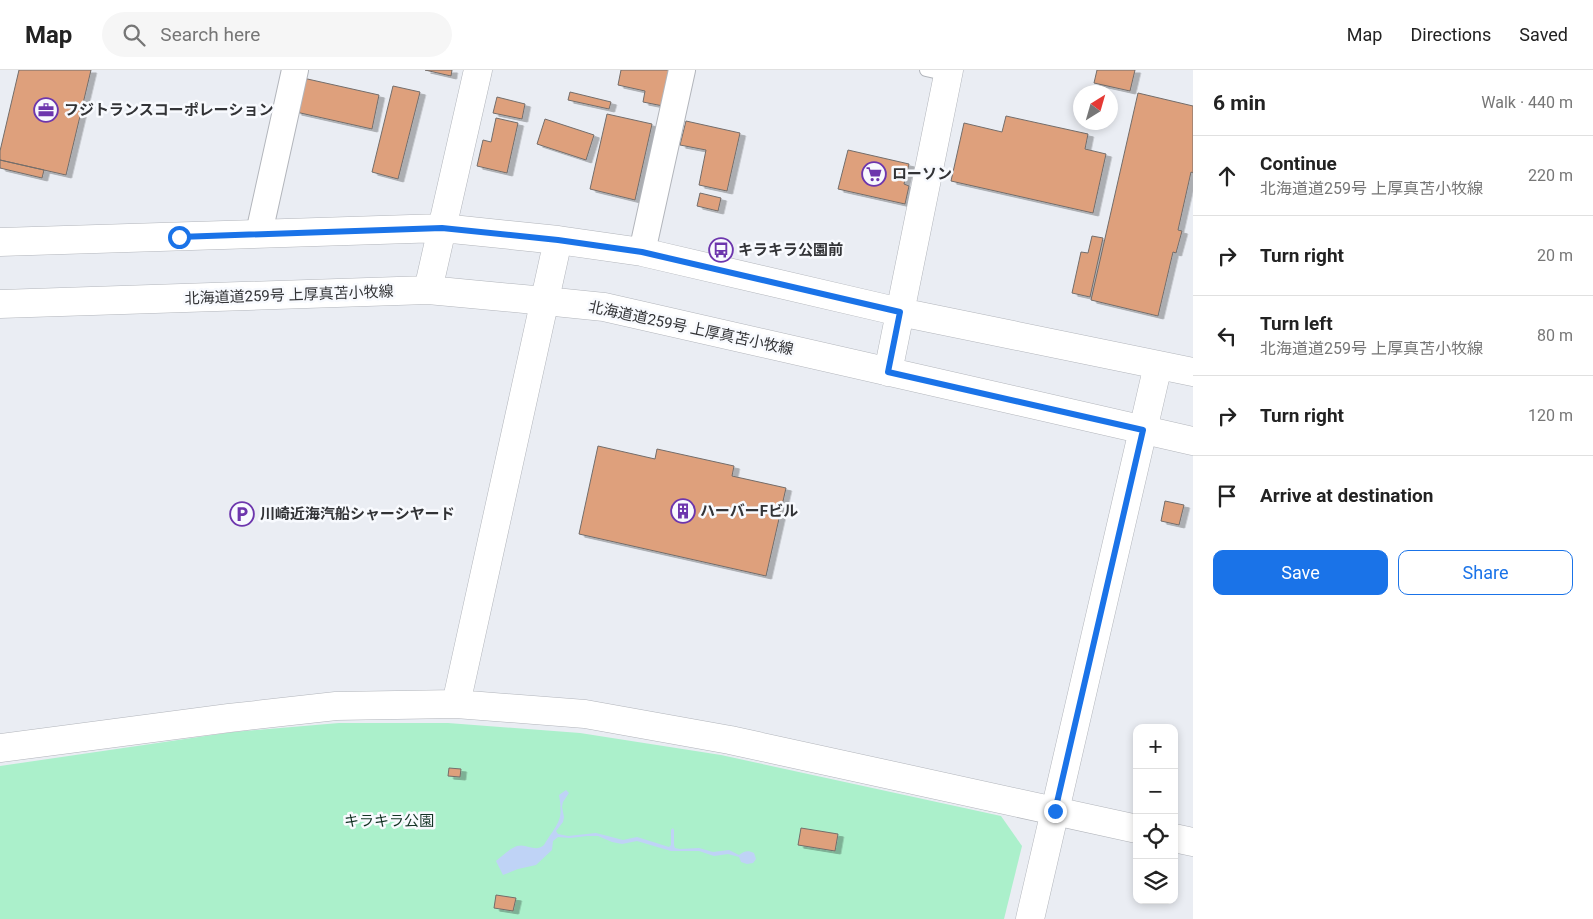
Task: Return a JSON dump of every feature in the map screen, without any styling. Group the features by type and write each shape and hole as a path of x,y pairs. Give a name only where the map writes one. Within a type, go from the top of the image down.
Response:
{"street":[{"path":"259,233 295,70"},
{"path":"428,290 478,70"},
{"path":"642,252 682,70"},
{"path":"888,372 941,72"},
{"path":"0,242 442,228 558,240 642,252 900,312 1193,372"},
{"path":"456,704 558,240"},
{"name":"北海道道259号 上厚真苫小牧線","path":"0,304 428,290 545,301 604,308 1193,441"},
{"path":"1030,919 1158,365"},
{"path":"0,748 336,706 456,704 585,714 730,740 1133,828"},
{"path":"1178,839 1193,842"}],"green space":[{"name":"キラキラ公園","path":"339,723 448,723 580,733 721,755 1001,816 1022,846 1004,919 0,919 0,766 233,732"}],"water":[{"path":"566,790 569,793 563,802 564,817 563,822 556,831 558,834 568,836 596,833 623,840 637,837 669,847 671,845 671,830 673,828 675,848 699,848 713,852 729,850 739,855 750,851 754,853 756,859 753,863 747,864 741,862 739,857 728,854 714,856 699,851 671,851 637,841 622,844 598,836 558,837 553,841 552,850 536,865 503,875 496,861 508,851 521,845 537,848 544,845 560,817 559,795"}],"building":[{"name":"フジトランスコーポレーション","path":"19,70 91,70 66,175 0,160 0,151"},
{"path":"425,70 452,70 451,76"},
{"path":"621,70 676,70 668,107 643,102 645,91 618,85"},
{"path":"1097,70 1135,70 1130,91 1118,88 1118,85 1094,83"},
{"path":"303,78 379,95 372,129 296,112"},
{"path":"393,86 420,92 398,179 372,172"},
{"path":"570,92 611,102 609,109 568,100"},
{"path":"1138,93 1193,106 1193,173 1191,172 1178,230 1182,231 1176,253 1173,252 1158,316 1091,300"},
{"path":"497,97 525,104 522,119 493,113"},
{"path":"607,114 652,124 635,200 590,189"},
{"path":"1006,116 1088,134 1085,149 1106,154 1093,213 951,181 964,123 1002,132"},
{"path":"496,118 518,123 507,173 477,166 483,140 491,142"},
{"path":"545,119 594,135 586,160 537,144"},
{"path":"686,121 740,133 727,191 699,185 706,150 680,145"},
{"name":"ローソン","path":"848,150 909,164 904,184 909,186 905,204 838,189"},
{"path":"0,160 44,170 42,178 0,168"},
{"path":"700,193 721,198 718,211 697,206"},
{"path":"1092,236 1103,238 1090,297 1072,293 1081,252 1088,253"},
{"name":"ハーバーFビル","path":"598,446 655,459 657,449 734,466 732,476 786,488 766,576 579,534"},
{"path":"1165,501 1184,505 1179,525 1161,521"},
{"path":"449,768 461,769 460,777 448,776"},
{"path":"801,828 838,834 835,851 798,845"},
{"path":"496,895 516,898 513,911 494,908"}],"place":[{"name":"フジトランスコーポレーション","path":"46,110"},
{"name":"ローソン","path":"874,174"},
{"name":"キラキラ公園前","path":"721,250"},
{"name":"ハーバーFビル","path":"683,511"},
{"name":"川崎近海汽船シャーシヤード","path":"242,514"}],"route":[{"path":"179,237 442,228 558,240 642,252 900,312 888,372 1143,430 1055,811"}]}
